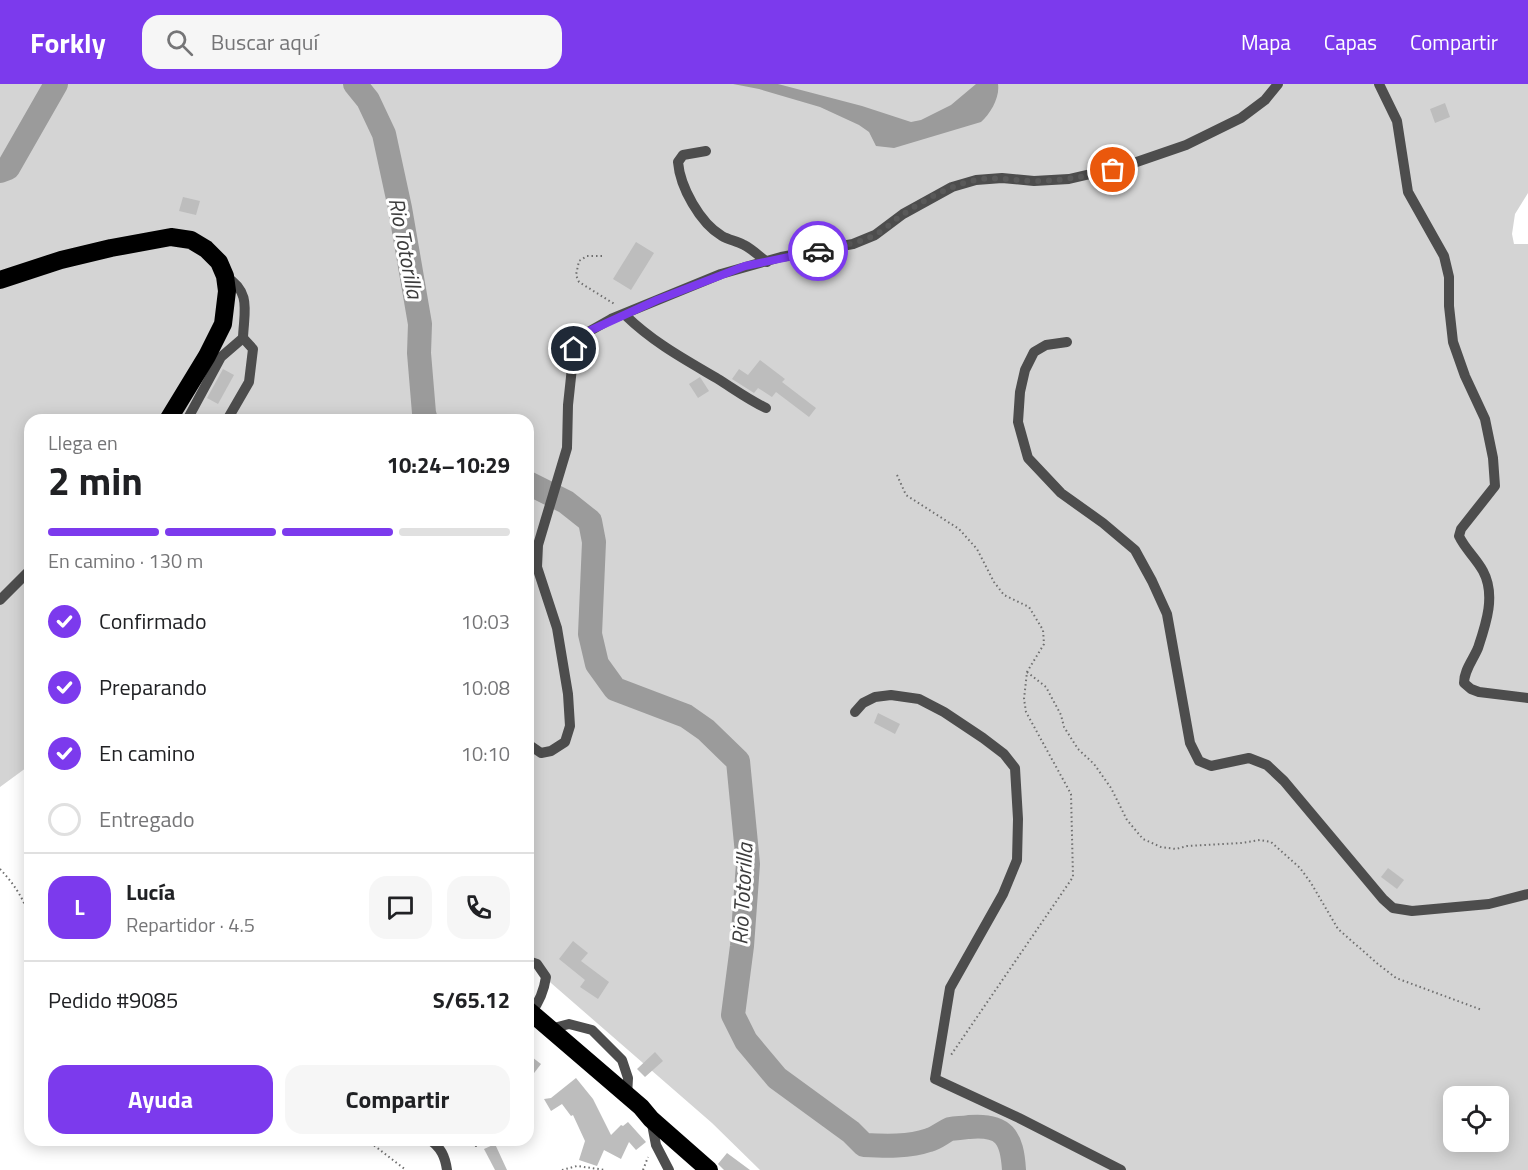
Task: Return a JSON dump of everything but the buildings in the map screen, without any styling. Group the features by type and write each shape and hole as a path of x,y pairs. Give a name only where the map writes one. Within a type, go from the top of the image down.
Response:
{"highway":[{"path":"0,280 61,260 119,246 171,237 191,240 206,249 219,262 225,276 227,291 223,324 207,356 172,414"},
{"path":"534,1016 709,1170"}],"street":[{"path":"534,748 541,753 551,751 565,742 570,726 568,694 557,628 537,567 538,545 567,448 568,405 574,349 576,342 587,332 611,319 721,274 853,244 875,235 903,213 952,187 976,180 1002,178 1034,181 1069,179 1135,163 1186,145 1241,118 1265,100 1278,84"},
{"path":"1379,84 1397,122 1408,192 1444,256 1449,277 1453,342 1465,376 1485,418 1493,458 1495,486 1461,529 1459,536 1488,583 1486,626 1464,682 1479,692 1528,698"},
{"path":"706,151 683,155 678,162 679,173 692,201 705,221 722,236 745,245 767,262"},
{"path":"225,276 236,283 245,296 243,339 253,350 249,382 230,414"},
{"path":"625,315 644,333 678,357 766,408"},
{"path":"190,414 221,357 243,339"},
{"path":"1067,342 1046,345 1034,352 1025,370 1020,392 1018,422 1028,458 1061,493 1103,523 1135,550 1167,614 1190,743 1198,761 1211,766 1249,758 1267,765 1284,781 1393,908 1412,911 1489,904 1528,894"},
{"path":"0,600 24,576"},
{"path":"855,712 863,703 875,697 891,695 919,699 944,712 983,738 1004,754 1015,768 1018,819 1017,860 1002,894 950,988 935,1079 1019,1118 1121,1170"},
{"path":"534,963 546,977 544,990 534,1005"},
{"path":"550,1029 569,1024 592,1030 622,1060 628,1078 627,1096"},
{"path":"651,1119 656,1145 669,1170"},
{"path":"438,1146 445,1159 447,1170"}],"path":[{"path":"602,256 587,256 579,261 576,275 579,282 608,298 625,315"},
{"path":"1027,672 1046,687 1061,715 1064,727 1078,749 1094,764 1111,788 1127,820 1143,839 1161,847 1176,849 1187,846 1260,840 1270,842 1300,868 1338,929 1378,964 1396,978 1482,1010"},
{"path":"0,869 15,885 24,904"},
{"path":"375,1146 406,1170"},
{"path":"562,1170 577,1167 606,1170"}],"shaded area":[{"path":"0,84 1528,84 1528,193 1515,214 1512,234 1514,244 1528,244 1528,1170 760,1170 712,1123 534,968 534,414 24,414 24,769 0,787"},
{"path":"733,84 778,84 862,106 911,122 921,120 951,105 976,84 998,84 998,94 988,114 981,122 894,148 876,146 869,132 859,125 820,107 759,89"}],"waterway":[{"name":"Rio Totorilla","path":"0,171 8,168 56,84"},
{"name":"Rio Totorilla","path":"355,84 368,100 384,134 400,208 420,324 419,353 424,414"},
{"name":"Rio Totorilla","path":"534,486 566,502 590,521 594,542 590,634 597,664 615,689 686,716 706,730 738,761 748,864 742,946 733,1015 746,1041 777,1078 851,1132 864,1145 913,1144 932,1139 950,1129 991,1128 1004,1135 1008,1141 1014,1170"}],"way so far":[{"path":"818,251 853,244 875,235 903,213 934,196 952,187 976,180 1069,179 1113,170"}],"route":[{"path":"574,349 581,336 611,319 721,274 781,257 818,251"}]}
